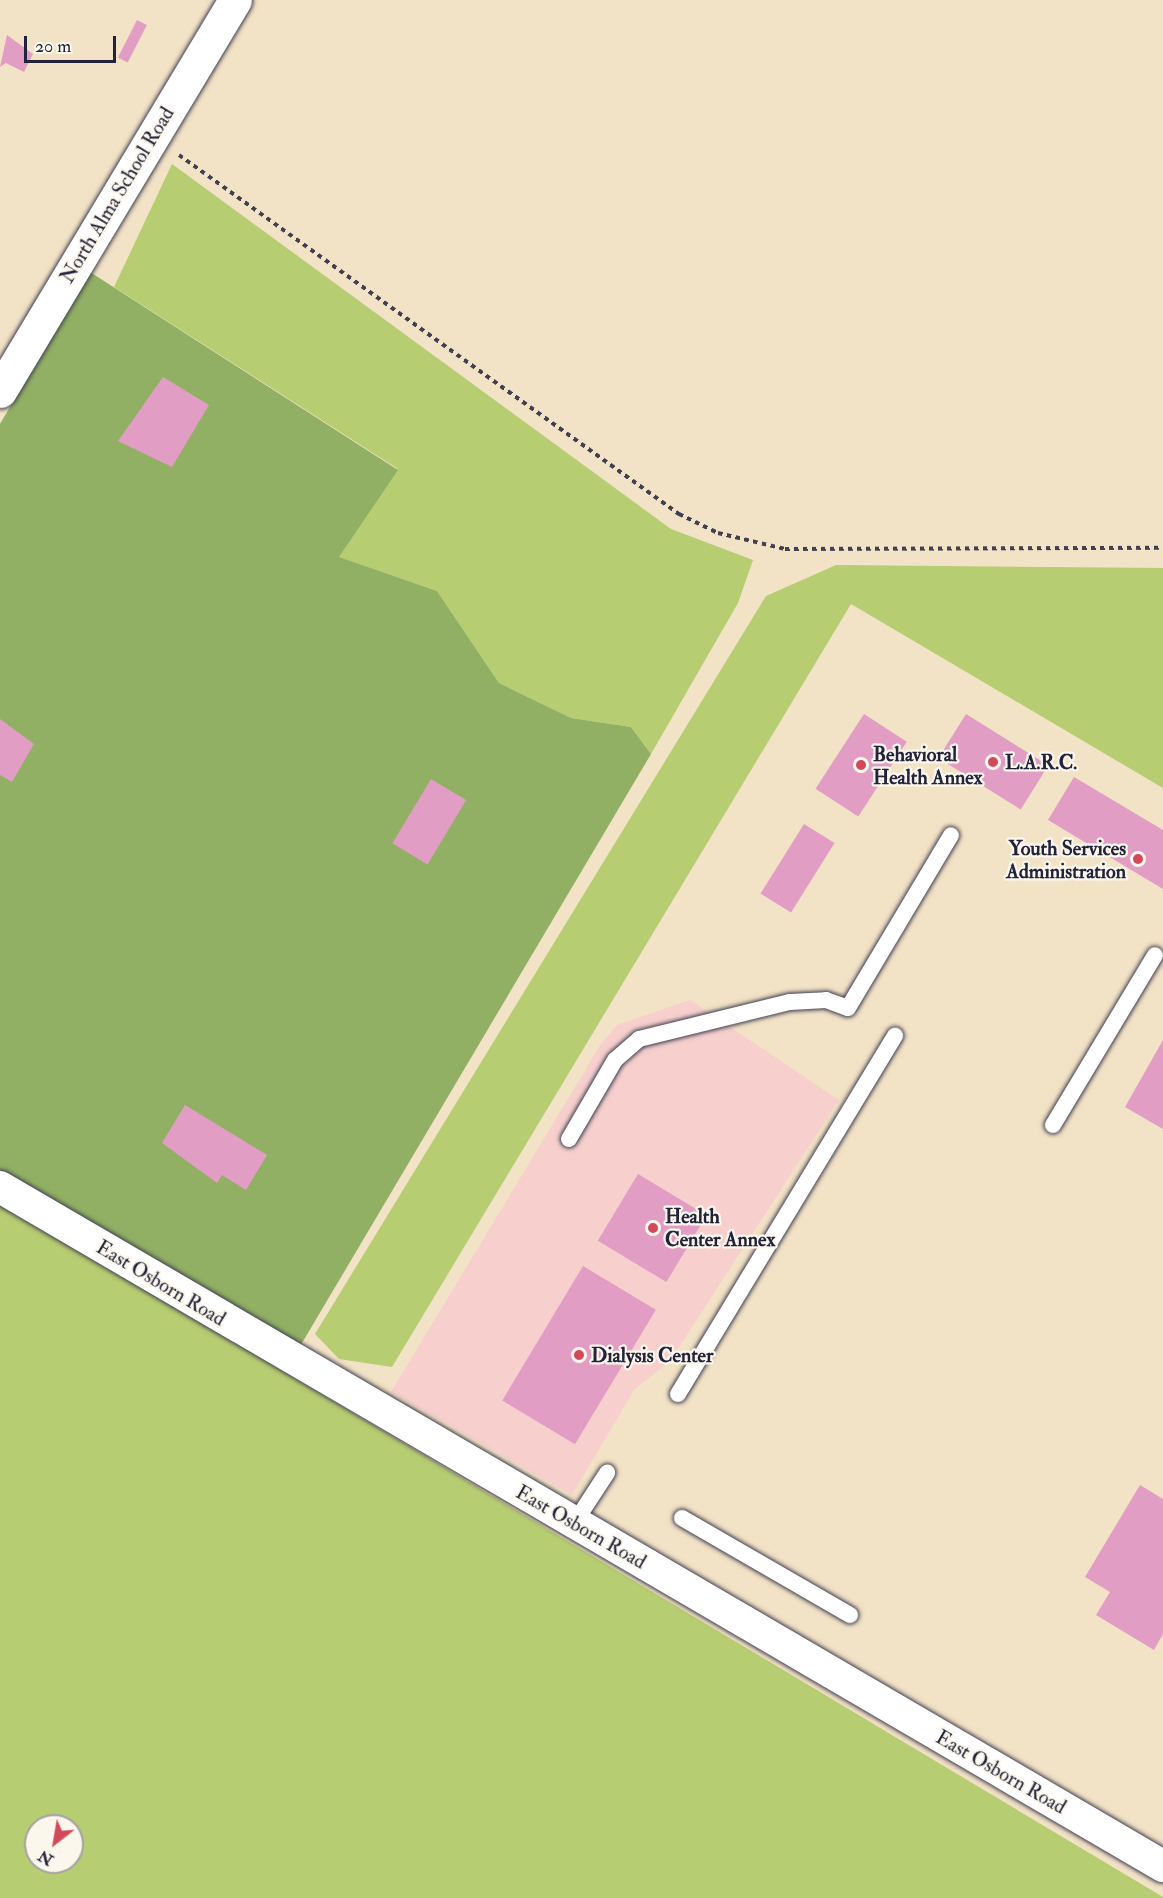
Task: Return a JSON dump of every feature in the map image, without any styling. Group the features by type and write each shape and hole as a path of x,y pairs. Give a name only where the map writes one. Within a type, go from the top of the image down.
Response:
{"street":[{"name":"North Alma School Road","path":"0,391 235,0"},
{"name":"East Osborn Road","path":"0,1187 1163,1866"}],"lane":[{"path":"569,1139 615,1060 639,1039 790,1002 825,1000 849,1008 951,835"},
{"path":"1053,1125 1155,956"},
{"path":"678,1394 895,1035"},
{"path":"575,1522 607,1473"},
{"path":"682,1518 850,1615"}],"path":[{"path":"153,137 678,514 718,533 785,549 1163,548"}],"shaded area":[{"path":"690,1000 839,1100 670,1361 634,1390 572,1495 391,1392 601,1044 617,1025"}],"green space":[{"path":"172,164 671,529 753,560 738,603 651,754 631,727 571,718 499,683 437,591 338,557 398,469 114,287"},
{"path":"90,272 398,470 339,557 437,591 499,683 571,718 631,727 651,754 299,1348 0,1170 0,424"},
{"path":"836,565 1163,568 1163,788 851,604 392,1367 339,1359 315,1334 766,596"},
{"path":"0,1202 1163,1897 0,1898"}],"building":[{"path":"137,20 147,25 128,62 118,57"},
{"path":"7,35 33,54 24,72 6,63 0,67"},
{"path":"163,377 209,405 172,467 118,441"},
{"name":"Behavioral Health Annex","path":"864,714 907,742 858,816 816,789"},
{"name":"L.A.R.C.","path":"966,714 1048,765 1021,810 938,758"},
{"path":"0,719 34,744 12,782 0,775"},
{"name":"Youth Services Administration","path":"1074,777 1163,830 1163,889 1048,820"},
{"path":"431,779 466,800 428,864 392,843"},
{"path":"804,824 835,843 791,913 761,894"},
{"path":"1163,1040 1163,1129 1125,1107"},
{"path":"185,1105 267,1155 246,1190 222,1175 217,1183 162,1143"},
{"name":"Health Center Annex","path":"638,1174 707,1215 666,1282 598,1241"},
{"name":"Dialysis Center","path":"583,1266 656,1310 575,1444 502,1401"},
{"path":"1140,1485 1163,1499 1163,1634 1154,1650 1096,1615 1110,1592 1085,1577"}],"place":[{"name":"L.A.R.C.","path":"993,762"},
{"name":"Behavioral Health Annex","path":"861,765"},
{"name":"Youth Services Administration","path":"1138,859"},
{"name":"Health Center Annex","path":"653,1228"},
{"name":"Dialysis Center","path":"579,1355"}]}
